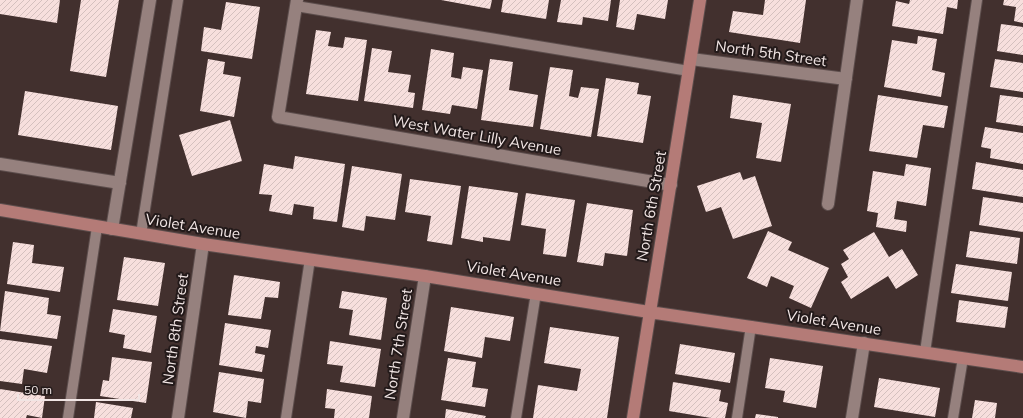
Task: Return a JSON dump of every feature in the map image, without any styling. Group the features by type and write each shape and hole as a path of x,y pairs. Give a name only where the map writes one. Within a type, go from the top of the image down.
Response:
{"street":[{"path":"112,229 150,0"},
{"name":"North 6th Street","path":"633,418 700,0"},
{"name":"North 5th Street","path":"828,204 858,0"},
{"name":"West Water Lilly Avenue","path":"297,3 278,117 671,185"},
{"name":"North 5th Street","path":"691,59 846,79"},
{"path":"0,164 120,183"},
{"name":"Violet Avenue","path":"0,210 203,244 425,276 649,312 1023,367"},
{"name":"North 8th Street","path":"178,418 203,244"},
{"name":"North 7th Street","path":"403,418 425,276"},
{"path":"852,418 864,343"}],"lane":[{"path":"141,234 178,0"},
{"path":"925,352 977,0"},
{"path":"297,3 689,71"},
{"path":"68,418 97,227"},
{"path":"286,418 310,260"},
{"path":"516,418 536,293"},
{"path":"737,418 751,326"},
{"path":"954,418 963,358"}],"building":[{"path":"0,0 60,0 57,23 0,14"},
{"path":"81,0 119,0 106,77 70,71"},
{"path":"441,0 492,0 490,9"},
{"path":"503,0 549,0 546,19 501,12"},
{"path":"561,0 611,0 608,21 583,17 582,25 557,22"},
{"path":"620,0 668,0 665,19 637,14 634,30 616,27"},
{"path":"765,0 806,0 800,43 729,32 733,11 763,15"},
{"path":"910,0 958,0 957,9 947,7 943,34 892,26 896,1 909,4"},
{"path":"1004,0 1023,0 1023,23 1014,21 1016,7 1003,5"},
{"path":"226,2 260,7 252,59 201,51 204,27 221,30"},
{"path":"1001,24 1023,27 1023,55 997,51"},
{"path":"316,30 331,32 328,46 343,48 345,37 367,40 358,101 306,94"},
{"path":"918,36 937,39 932,70 945,73 941,97 884,87 892,40 917,44"},
{"path":"372,48 392,51 388,72 411,75 408,92 415,93 413,108 364,101"},
{"path":"431,49 454,53 451,77 461,79 463,67 483,70 477,109 452,105 450,114 422,110"},
{"path":"208,59 225,62 223,74 241,77 234,117 200,111"},
{"path":"490,59 513,62 509,90 538,95 533,127 481,120"},
{"path":"995,59 1023,63 1023,92 990,87"},
{"path":"550,67 573,70 569,96 578,98 581,87 599,89 591,137 540,129"},
{"path":"606,78 639,83 637,94 651,96 643,143 597,136"},
{"path":"25,91 118,106 111,150 18,135"},
{"path":"733,95 791,104 781,162 756,158 762,123 730,118"},
{"path":"878,95 948,106 944,128 923,125 917,158 869,151"},
{"path":"1000,95 1023,98 1023,126 996,122"},
{"path":"230,120 242,161 192,176 179,135"},
{"path":"985,127 1023,133 1023,164 990,158 991,149 981,147"},
{"path":"295,156 345,164 337,222 313,219 314,207 294,204 292,215 269,211 272,195 259,194 264,164 293,169"},
{"path":"976,162 1023,170 1023,197 972,189"},
{"path":"906,164 931,168 926,206 897,201 894,219 907,221 906,232 876,227 878,213 867,211 873,171 904,176"},
{"path":"352,166 402,174 395,220 366,216 364,231 342,227"},
{"path":"740,172 743,180 755,176 772,226 733,239 721,207 706,212 697,186"},
{"path":"410,179 461,186 452,245 427,241 431,216 405,212"},
{"path":"469,186 518,193 510,241 483,237 483,242 461,238"},
{"path":"526,193 575,200 566,257 543,254 546,229 521,225"},
{"path":"983,197 1023,203 1023,232 979,225"},
{"path":"587,203 633,210 627,256 605,253 603,266 577,262"},
{"path":"768,231 792,242 788,250 829,268 811,308 789,298 794,286 771,276 767,287 747,278"},
{"path":"970,231 1020,238 1017,264 966,257"},
{"path":"874,232 889,257 902,249 918,275 896,289 888,276 851,299 841,282 848,277 841,264 849,259 843,250"},
{"path":"13,242 34,245 32,263 64,267 60,292 7,284"},
{"path":"124,257 165,263 158,306 117,300"},
{"path":"956,264 1012,272 1008,301 951,293"},
{"path":"234,275 280,282 278,298 265,297 261,319 228,315"},
{"path":"5,291 49,298 47,314 61,316 57,339 0,331"},
{"path":"342,291 387,298 381,340 349,335 353,310 339,308"},
{"path":"959,300 1008,307 1005,328 956,322"},
{"path":"451,307 514,317 510,341 485,337 482,358 444,351"},
{"path":"113,309 157,316 151,353 123,348 125,335 109,332"},
{"path":"225,323 271,330 268,348 256,346 255,353 265,355 262,372 219,365"},
{"path":"550,327 619,337 607,418 533,418 538,385 577,391 581,369 544,363"},
{"path":"0,339 52,346 47,373 24,369 22,384 0,381"},
{"path":"330,341 381,349 375,387 340,382 343,366 327,364"},
{"path":"680,344 735,353 730,383 675,374"},
{"path":"112,357 152,362 146,403 100,396 103,380 109,381"},
{"path":"448,358 476,362 472,387 488,389 485,407 441,400"},
{"path":"770,358 823,366 816,408 783,402 785,391 765,388"},
{"path":"219,372 264,379 261,403 248,401 246,418 213,412"},
{"path":"879,378 940,388 935,417 874,407"},
{"path":"673,382 721,390 719,401 728,403 725,418 711,418 669,411"},
{"path":"0,389 45,396 42,418 27,415 26,418 0,418"},
{"path":"327,389 372,396 369,418 334,418 335,409 325,408"},
{"path":"975,400 997,403 995,418 972,418"},
{"path":"96,402 133,408 131,418 94,418"},
{"path":"446,409 486,416 485,418 445,418"},
{"path":"756,414 778,417 778,418 755,418"}]}
